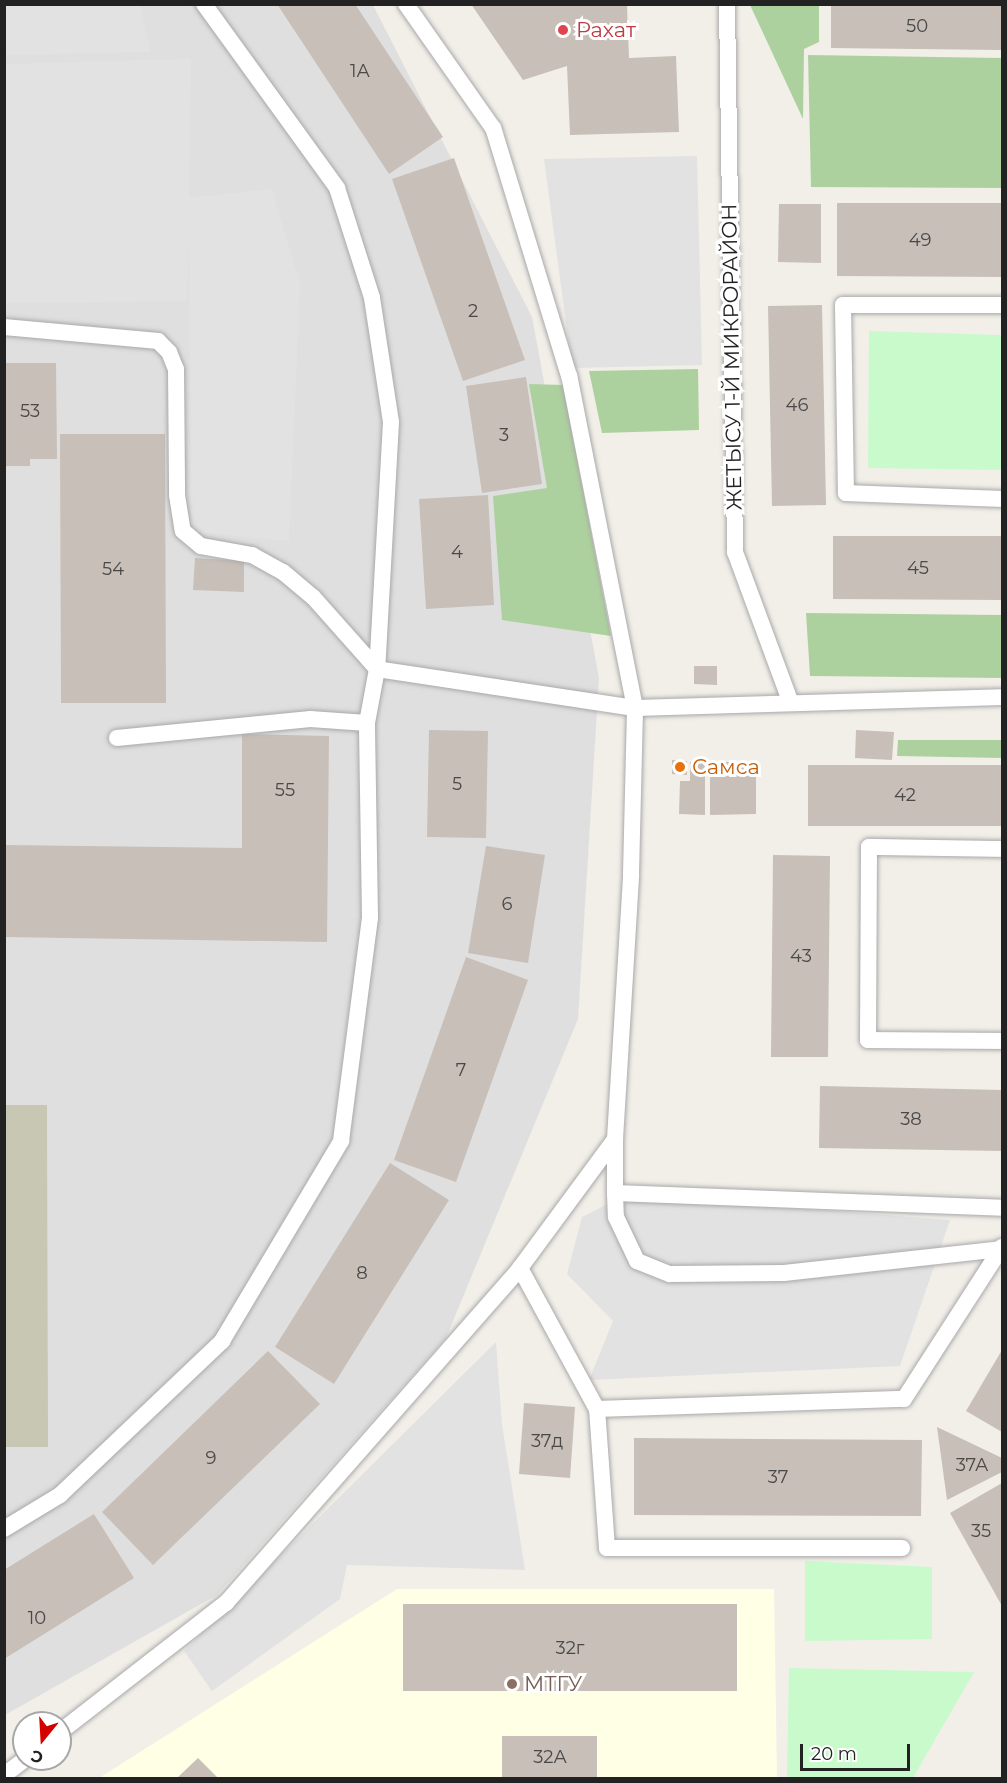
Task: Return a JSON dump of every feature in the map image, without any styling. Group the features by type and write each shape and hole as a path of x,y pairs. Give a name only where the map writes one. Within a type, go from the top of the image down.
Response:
{"lane":[{"path":"4,1529 60,1495 222,1341 341,1141 370,918 367,723 377,669 391,422 372,298 337,188 204,4"},
{"path":"406,4 493,128 569,376 635,708 631,874 615,1139 615,1217 637,1261 670,1274 784,1273 1002,1248"},
{"name":"ЖЕТЫСУ 1-Й МИКРОРАЙОН","path":"727,4 735,552 790,700"},
{"path":"1002,305 843,305 846,493 1002,498"},
{"path":"4,327 158,341 169,352 176,369 177,495 183,531 201,546 252,555 283,573 313,597 377,669 635,708 790,700 1002,697"},
{"path":"117,738 310,719 367,723"},
{"path":"1002,849 869,847 868,1040 1002,1041"},
{"path":"72,1723 226,1603 520,1268 615,1139"},
{"path":"615,1193 1002,1208"},
{"path":"597,1410 904,1399 1002,1248"},
{"path":"520,1268 597,1410 607,1548 902,1548"}],"shaded area":[{"path":"4,5 140,5 151,52 5,55"},
{"path":"5,5 373,5 532,317 599,678 578,1019 446,1338 217,1595 5,1715"},
{"path":"191,59 189,198 272,189 300,284 289,541 191,532 189,235 187,301 5,303 4,64"},
{"path":"697,156 702,365 572,368 544,159"},
{"path":"5,1105 47,1105 48,1447 5,1447"},
{"path":"625,1195 950,1220 900,1366 589,1380 613,1321 567,1274 582,1217"},
{"path":"496,1342 502,1424 525,1570 347,1565 340,1599 212,1691 184,1651"},
{"name":"МТГУ","path":"397,1589 774,1589 777,1778 99,1778"}],"green space":[{"path":"750,5 819,5 819,42 804,49 803,119"},
{"path":"808,55 1002,58 1002,188 811,187"},
{"path":"869,331 1002,335 1002,470 868,468"},
{"path":"698,369 699,430 602,433 589,371"},
{"path":"529,384 563,385 611,636 502,620 493,496 547,488"},
{"path":"806,613 1002,615 1002,678 810,676"},
{"path":"898,740 1002,740 1002,758 897,756"},
{"path":"805,1561 932,1567 932,1639 805,1641"},
{"path":"789,1668 974,1672 913,1778 787,1778"}],"building":[{"path":"277,4 355,4 443,137 389,174"},
{"path":"471,4 627,4 629,58 676,56 679,132 570,135 567,66 523,80"},
{"path":"831,4 1002,4 1002,50 831,48"},
{"path":"454,158 525,360 463,381 392,179"},
{"path":"837,203 1002,203 1002,277 837,276"},
{"path":"779,204 821,204 821,263 778,262"},
{"path":"822,305 826,505 772,506 768,306"},
{"path":"4,363 56,363 57,459 30,459 30,466 4,466"},
{"path":"526,377 542,484 482,493 466,386"},
{"path":"60,434 165,434 166,703 61,703"},
{"path":"488,495 494,605 426,609 419,499"},
{"path":"833,536 1002,536 1002,600 833,599"},
{"path":"195,558 244,561 244,592 193,590"},
{"path":"694,666 717,666 717,685 694,684"},
{"path":"429,730 488,731 486,838 427,837"},
{"path":"856,730 894,732 892,760 855,758"},
{"path":"242,734 329,736 327,942 4,937 4,845 242,848"},
{"name":"Самса","path":"672,760 687,761 687,775 672,774"},
{"path":"690,762 705,763 705,815 679,814 680,781 690,781"},
{"path":"710,762 756,762 756,814 710,815"},
{"path":"808,765 1002,765 1002,826 808,826"},
{"path":"486,846 545,855 528,963 468,953"},
{"path":"773,855 830,856 828,1057 771,1057"},
{"path":"466,957 528,980 456,1182 394,1160"},
{"path":"820,1086 1002,1090 1002,1151 819,1148"},
{"path":"390,1163 449,1200 334,1384 275,1347"},
{"path":"1002,1350 1002,1432 966,1411"},
{"path":"268,1351 320,1404 153,1565 102,1512"},
{"path":"524,1403 575,1407 570,1478 519,1474"},
{"path":"937,1427 1002,1458 1002,1472 947,1500"},
{"path":"634,1438 922,1440 921,1516 634,1515"},
{"path":"1002,1483 1002,1606 950,1513"},
{"path":"94,1514 134,1578 4,1659 4,1570"},
{"path":"403,1604 737,1604 737,1691 403,1691"},
{"path":"502,1736 597,1736 597,1778 502,1778"},
{"path":"198,1758 218,1778 177,1778"}],"place":[{"name":"Рахат","path":"563,30"},
{"name":"Самса","path":"680,767"},
{"name":"МТГУ","path":"512,1684"}]}
